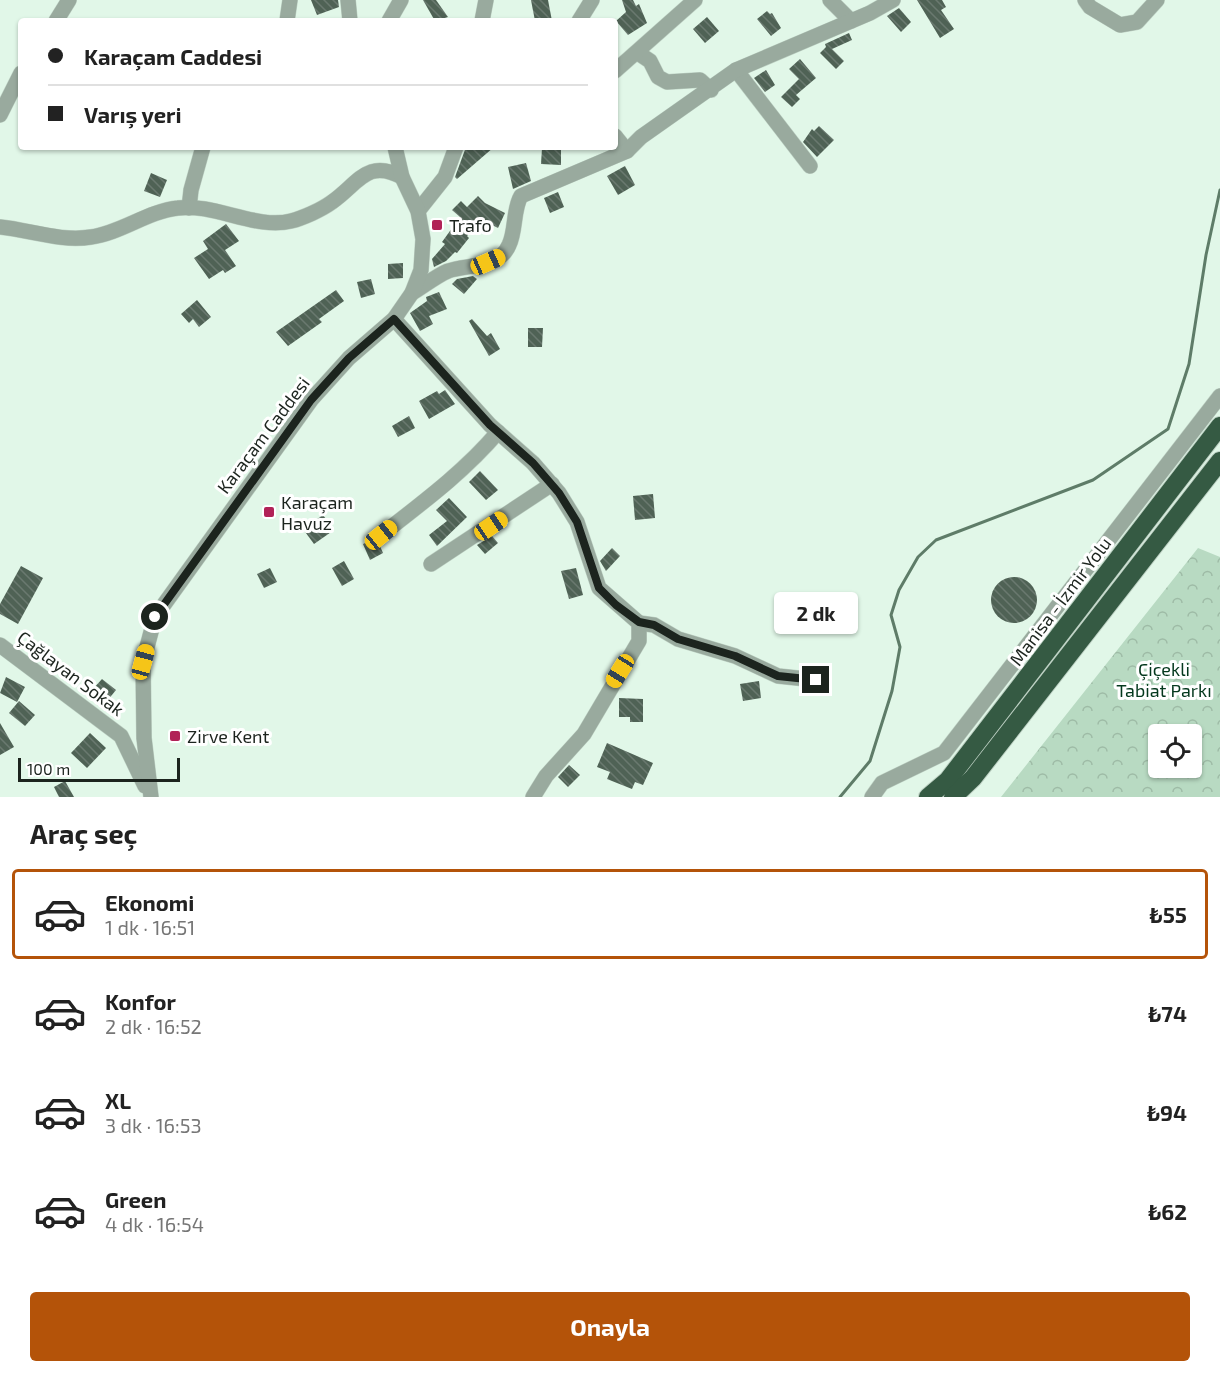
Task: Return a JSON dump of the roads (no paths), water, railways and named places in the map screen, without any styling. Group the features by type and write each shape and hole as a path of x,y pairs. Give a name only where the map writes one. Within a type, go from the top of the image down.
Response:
{"highway":[{"name":"Manisa - İzmir Yolu","path":"928,797 948,780 1220,426"},
{"path":"952,797 973,778 1220,461"}],"street":[{"path":"58,18 69,0"},
{"path":"287,18 290,0"},
{"path":"348,0 350,18"},
{"path":"391,18 401,0"},
{"path":"483,18 486,0"},
{"path":"581,18 592,0"},
{"path":"618,69 695,0"},
{"path":"830,0 851,21"},
{"path":"412,293 446,272 462,267 476,267 500,257 509,247 521,196 627,151 641,137 711,90 736,70 851,21 893,0"},
{"path":"1085,0 1090,7 1120,26 1137,21 1157,0"},
{"path":"638,53 650,61 658,77 667,82 700,80 711,90"},
{"path":"736,70 810,166"},
{"path":"0,115 18,79"},
{"path":"618,140 627,151"},
{"path":"189,208 191,190 202,150"},
{"name":"Karaçam Caddesi","path":"151,797 144,738 143,662 155,617 311,400 349,358 394,319 412,293 421,270 423,239 418,211 402,177 396,150"},
{"path":"418,211 445,177 455,150"},
{"path":"0,227 57,237 91,237 177,207 229,213 274,224 291,221 332,203 363,175 374,170 388,170 402,177"},
{"path":"394,319 498,432 552,484 577,522 599,588 639,622 654,625 678,639 735,656 778,676 816,680"},
{"path":"872,797 882,783 944,753 1220,396"},
{"path":"381,535 439,490 479,454 498,432"},
{"path":"431,564 552,484"},
{"path":"533,797 546,776 584,734 639,640 639,622"},
{"name":"Çağlayan Sokak","path":"0,645 121,736 151,797"}],"waterway":[{"path":"840,797 870,761 892,691 900,647 891,615 899,590 918,557 936,540 1093,480 1168,429 1189,364 1206,255 1220,190"}],"place":[{"name":"Trafo","path":"437,225"},
{"name":"Karaçam Havuz","path":"269,512"},
{"name":"Zirve Kent","path":"175,736"}],"park label":[{"name":"Çiçekli Tabiat Parkı","path":"1164,679"}]}
